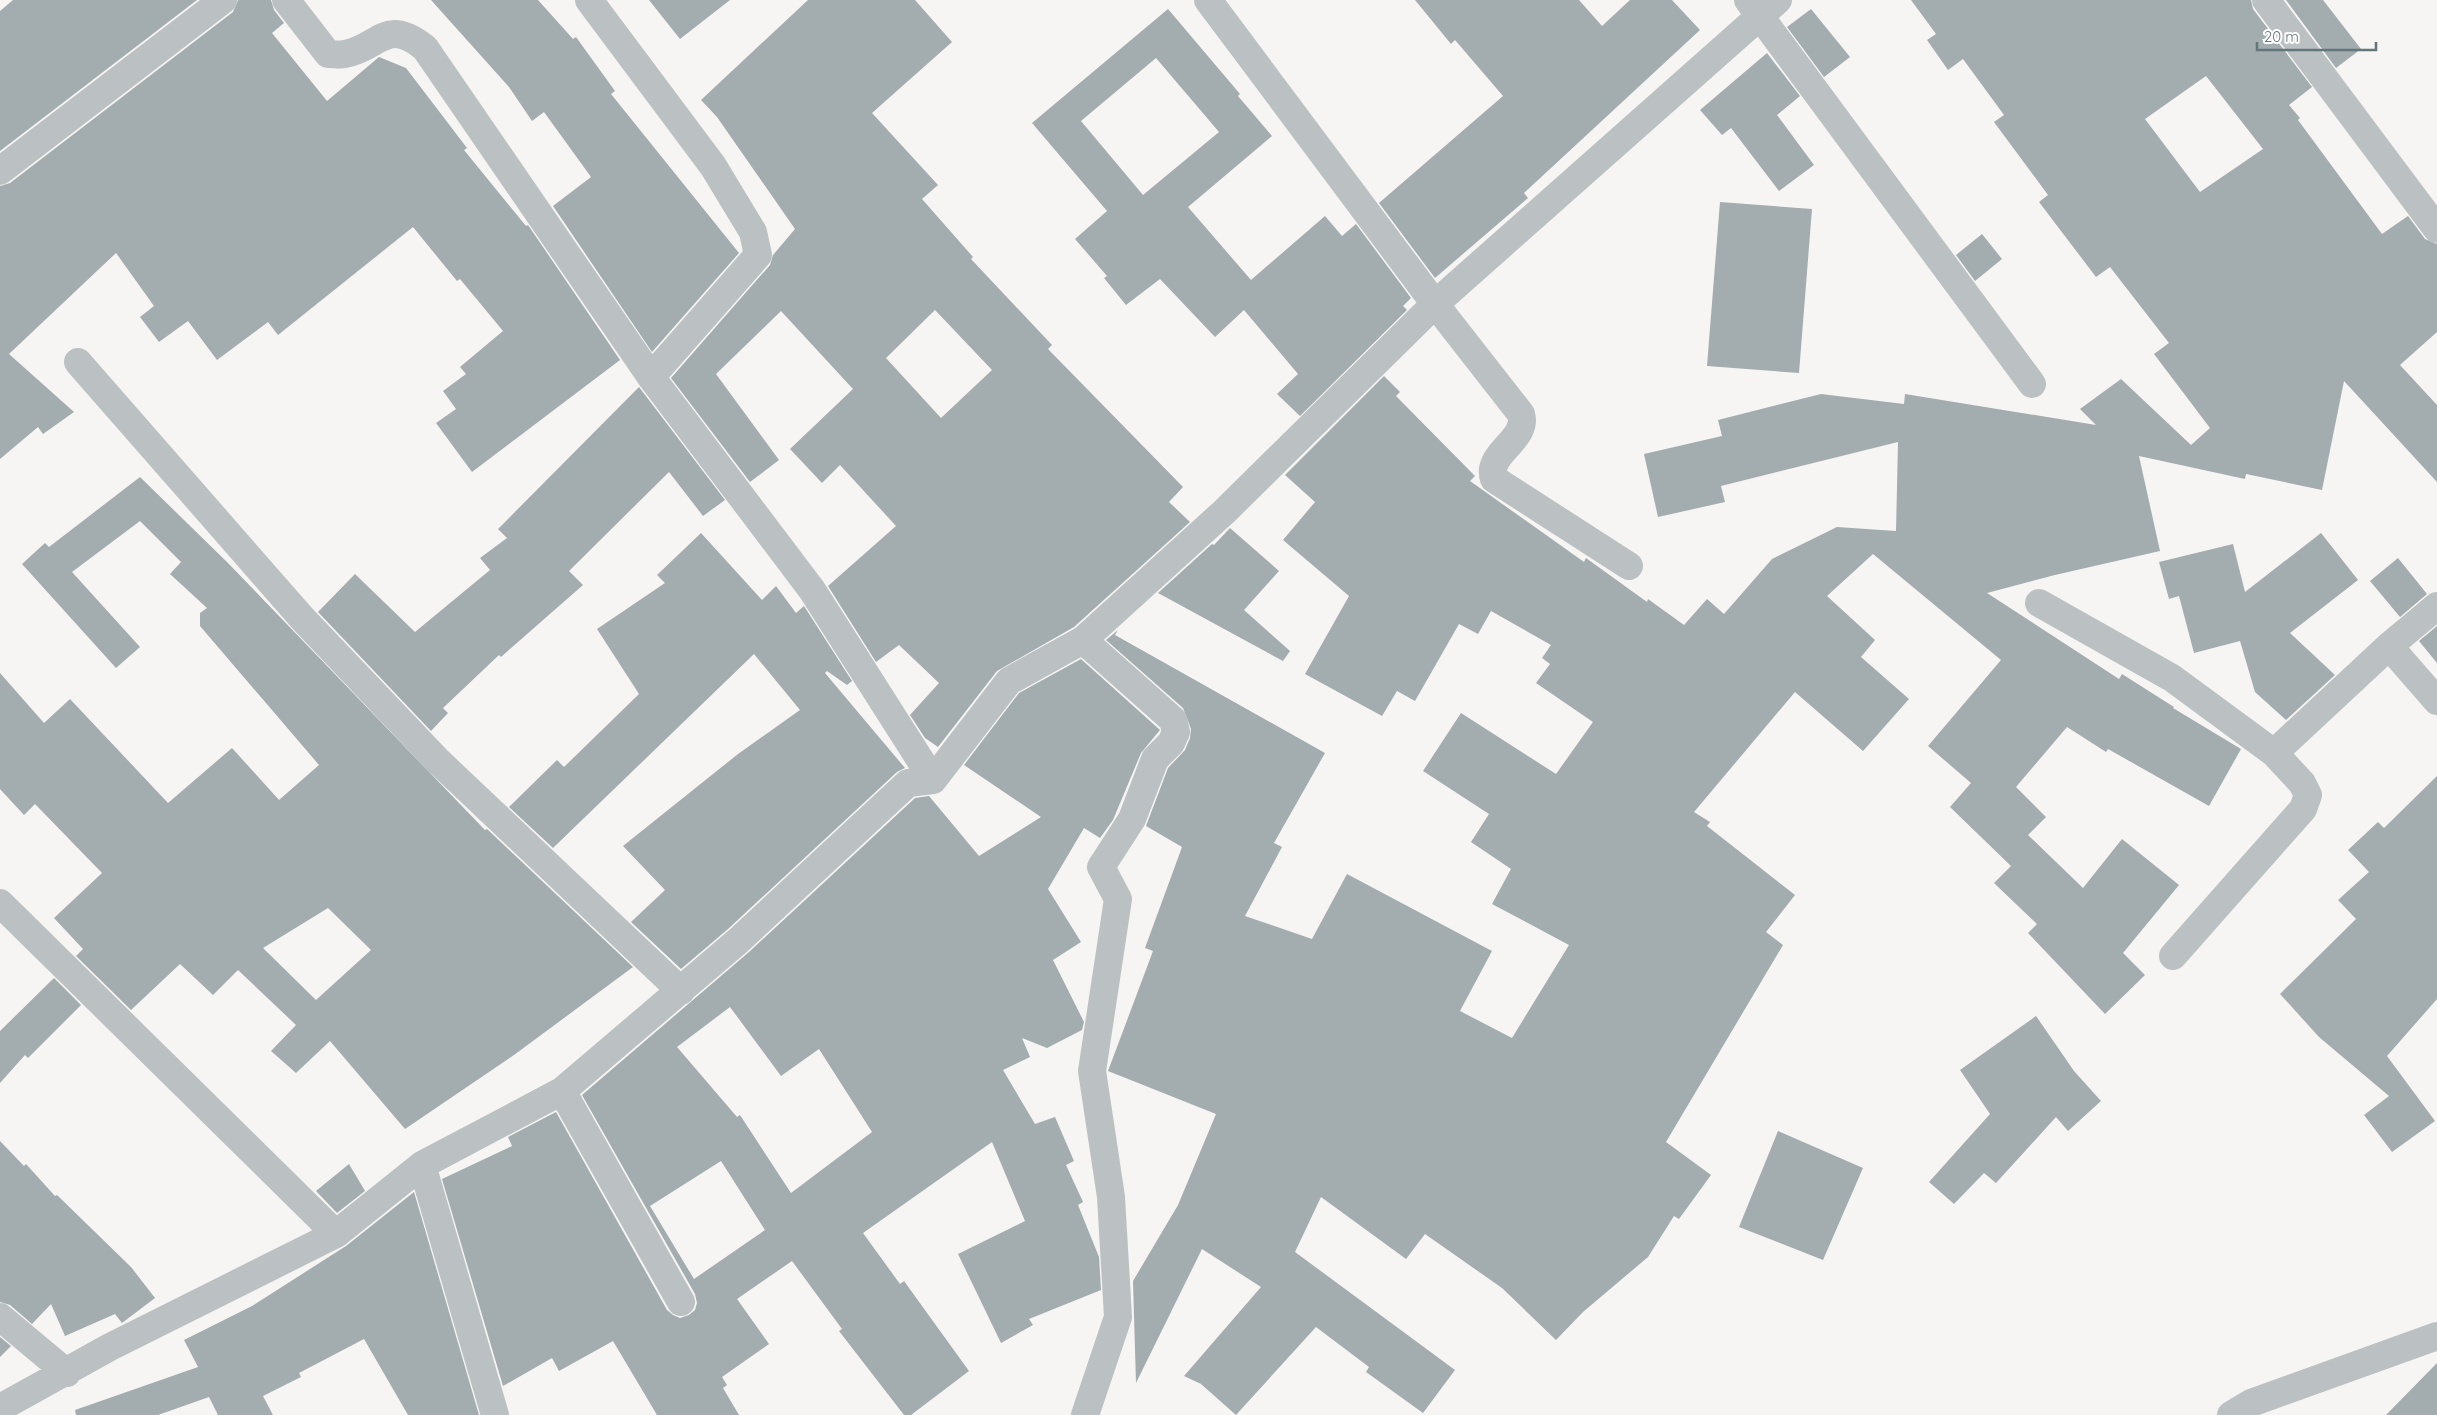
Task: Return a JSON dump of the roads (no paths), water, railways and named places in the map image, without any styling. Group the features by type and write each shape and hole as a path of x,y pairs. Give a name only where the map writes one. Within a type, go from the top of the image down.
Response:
{"street":[{"path":"0,170 223,0"},
{"path":"286,0 328,54 346,54 390,33 412,38 425,48 651,377 812,590 933,780"},
{"path":"588,0 713,166 753,232 758,255 651,377"},
{"path":"1208,0 1435,304 1521,414 1523,421 1520,430 1494,463 1491,471 1494,479 1629,566"},
{"path":"2266,0 2437,229"},
{"path":"0,1408 67,1373 110,1347 336,1234 422,1165 562,1091 738,941 908,783 933,780 1009,681 1083,640 1224,512 1435,304 1762,5 2032,384"},
{"path":"78,362 302,618 437,760 681,991"},
{"path":"2039,603 2172,678 2274,753 2302,783 2308,795 2303,810 2173,956"},
{"path":"2274,753 2389,646 2437,606"},
{"path":"1083,640 1173,720 1176,732 1171,743 1155,759 1132,819 1101,868 1118,899 1092,1070 1110,1197 1118,1317 1085,1415"},
{"path":"2389,646 2437,701"},
{"path":"0,903 336,1234"},
{"path":"562,1091 681,1302"},
{"path":"422,1165 495,1415"},
{"path":"0,1317 67,1373"},
{"path":"2231,1415 2251,1403 2437,1336"}]}
